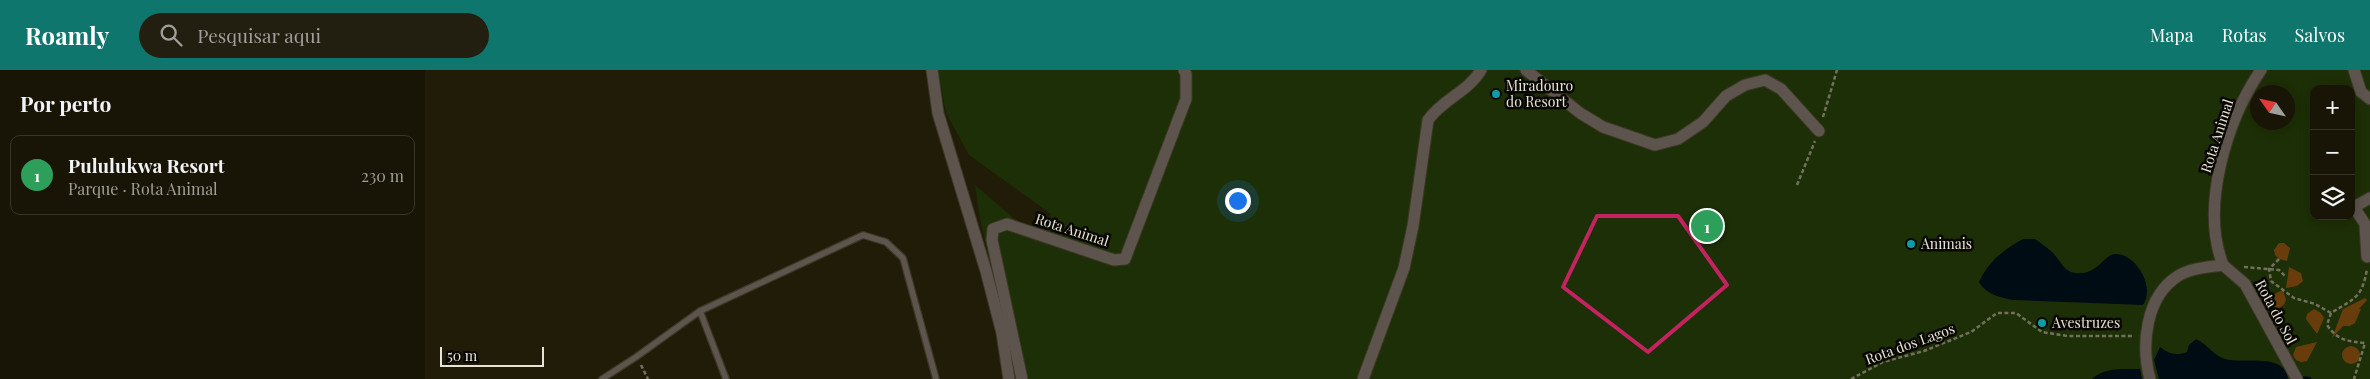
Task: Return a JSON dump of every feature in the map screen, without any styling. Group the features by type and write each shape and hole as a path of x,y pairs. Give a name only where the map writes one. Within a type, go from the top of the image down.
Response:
{"street":[{"path":"932,70 938,113 986,271 1002,333 1009,379"},
{"name":"Rota Animal","path":"1022,379 992,240 993,229 1007,224 1114,260 1125,259 1186,99 1186,74 1184,70"},
{"path":"1363,379 1404,268 1413,226 1428,120 1436,108 1464,90 1481,70"},
{"path":"1526,70 1579,113 1603,127 1655,145 1678,139 1703,122 1726,96 1745,85 1765,80 1781,89 1819,131"},
{"name":"Rota Animal","path":"2223,265 2217,250 2215,232 2218,174 2248,89 2261,70"},
{"path":"2354,70 2361,92 2370,99"},
{"path":"2367,257 2365,224 2355,207 2370,198"},
{"path":"2151,379 2145,352 2145,336 2154,308 2164,289 2178,276 2223,265"},
{"name":"Rota do Sol","path":"2223,265 2240,279 2258,306 2295,376"}],"lane":[{"path":"602,379 700,311 863,235 886,242 903,258 936,379"},
{"path":"700,311 725,379"}],"path":[{"path":"2367,257 2364,284 2356,299 2331,313 2327,325 2334,336 2343,340 2370,343"},
{"path":"2269,268 2279,259"},
{"path":"2240,279 2244,266 2279,270 2286,277"},
{"path":"2269,268 2271,281 2294,298 2315,304 2331,313"},
{"name":"Rota dos Lagos","path":"1851,379 1883,362 1924,351 1971,332 1997,313 2016,313 2042,332 2067,336 2145,336"},
{"path":"2354,379 2365,343"},
{"path":"636,357 648,379"}],"highlighted area":[{"path":"1597,216 1678,216 1727,285 1648,352 1563,287"}],"green space":[{"path":"938,70 2370,70 2370,379 1017,379 980,219 975,185 1018,222 1042,230 1051,214 969,155 946,113"}],"shaded area":[{"path":"2023,239 2035,239 2053,253 2065,268 2075,273 2083,273 2095,268 2111,255 2122,255 2130,259 2145,280 2147,289 2143,305 2013,300 1990,293 1979,282 1987,268 2009,247"},
{"path":"2196,339 2225,359 2271,362 2279,365 2285,371 2288,379 2159,379 2154,360 2160,347 2173,354 2179,354 2187,352 2189,345"},
{"path":"2140,369 2142,379 2092,379 2102,372"}],"building":[{"path":"2279,243 2284,243 2290,248 2287,261 2279,259 2275,255 2274,250"},
{"path":"2289,267 2301,273 2303,281 2297,286 2286,288"},
{"path":"2283,290 2286,300 2284,305 2277,309 2271,306 2270,296"},
{"path":"2365,298 2367,300 2359,309 2361,309 2355,323 2350,326 2343,326 2332,338 2343,309"},
{"path":"2314,309 2321,313 2324,318 2317,334 2306,319 2307,314"},
{"path":"2317,342 2307,361 2301,362 2296,360 2293,355 2296,347"},
{"path":"2351,346 2357,349 2360,355 2357,361 2351,364 2345,361 2342,355 2345,349"}],"waterway":[{"path":"2296,378 2309,379"}],"place":[{"name":"Miradouro do Resort","path":"1496,94"},
{"name":"Pululukwa Resort","path":"1707,226"},
{"name":"Animais","path":"1911,244"},
{"name":"Avestruzes","path":"2042,323"}]}
